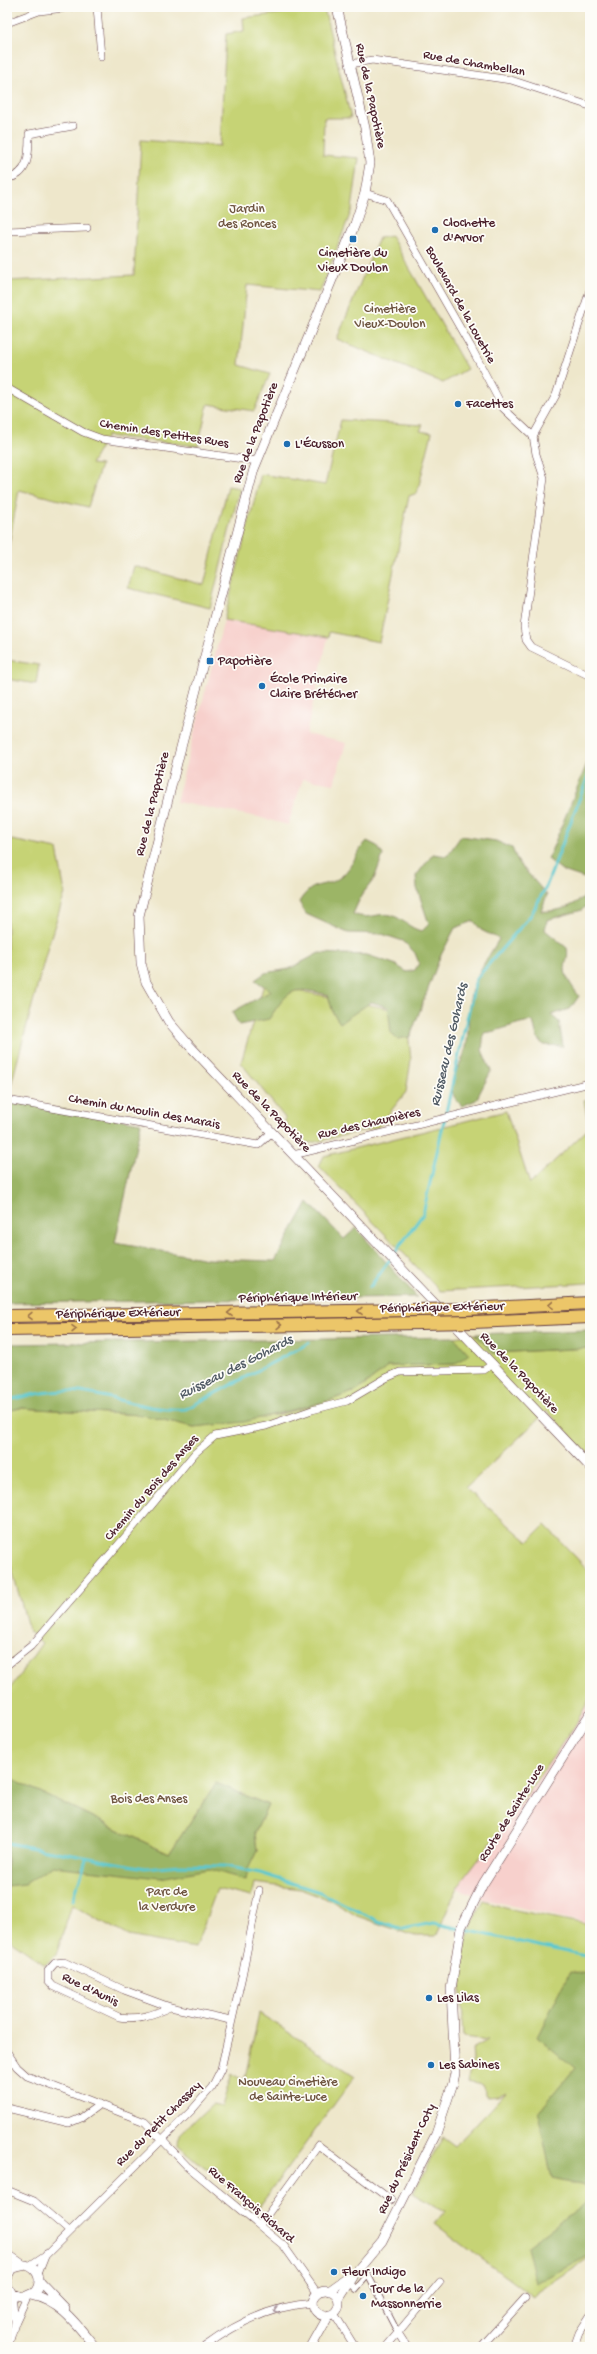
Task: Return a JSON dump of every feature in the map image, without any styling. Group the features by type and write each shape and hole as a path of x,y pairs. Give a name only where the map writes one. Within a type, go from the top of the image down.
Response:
{"highway":[{"name":"Périphérique Intérieur","path":"7,1316 466,1309 590,1303"},
{"name":"Périphérique Extérieur","path":"7,1330 473,1322 590,1317"}],"street":[{"path":"7,23 39,11 73,7"},
{"path":"97,7 101,57"},
{"name":"Rue de la Papotière","path":"337,7 351,64 370,163 365,193 355,224 257,461 179,754 140,916 139,939 141,963 146,982 169,1022 590,1468"},
{"name":"Rue de Chambellan","path":"351,64 372,60 511,80 590,106"},
{"path":"7,178 13,177 23,171 30,156 29,134 73,126"},
{"name":"Boulevard de la Louetrie","path":"365,193 387,200 471,348 503,408 533,436"},
{"path":"7,231 87,228"},
{"path":"590,290 556,395 533,436 536,454 544,478 524,627 526,640 531,648 590,676"},
{"name":"Chemin des Petites Rues","path":"7,388 83,432 102,439 257,461"},
{"name":"Rue des Chaupières","path":"293,1155 590,1083"},
{"name":"Chemin du Moulin des Marais","path":"7,1100 258,1145 272,1132"},
{"name":"Chemin du Bois des Anses","path":"7,1665 10,1656 31,1646 195,1453 215,1436 266,1426 312,1410 347,1401 386,1378 400,1372 484,1370 493,1364"},
{"name":"Route de Sainte-Luce","path":"461,1928 483,1884 590,1714"},
{"name":"Rue du Petit Chassay","path":"26,2265 47,2254 197,2105 212,2087 221,2069 242,1976 259,1890"},
{"name":"Rue du Président Coty","path":"338,2299 356,2272 382,2241 398,2211 436,2134 453,2083 451,1989 461,1928"},
{"name":"Rue d'Aunis","path":"170,2007 143,2017 118,2017 53,1986 48,1980 48,1971 55,1963 64,1962 124,1990 170,2007 231,2020"},
{"name":"Rue François Richard","path":"7,2052 17,2067 27,2076 145,2122 187,2166 284,2246 318,2294"},
{"path":"7,2108 69,2123 81,2118 100,2104"},
{"path":"260,2225 318,2145 391,2200"},
{"path":"7,2190 34,2201 69,2231"},
{"path":"7,2254 26,2265 39,2278 62,2304 95,2347"},
{"name":"Rue du Petit Chassay","path":"39,2278 47,2254"},
{"path":"7,2275 12,2268 26,2265"},
{"name":"Rue du Président Coty","path":"330,2291 356,2272"},
{"path":"350,2283 356,2289 368,2276 407,2347"},
{"path":"8,2347 15,2323 29,2296 37,2289 39,2278"},
{"path":"386,2347 440,2282"},
{"path":"7,2285 12,2294 15,2323"},
{"path":"311,2347 328,2314 338,2307 338,2299 330,2291 318,2294 314,2303"},
{"path":"12,2294 18,2297 29,2296 45,2298 70,2316"},
{"path":"481,2347 525,2298"},
{"path":"204,2347 230,2329 253,2318 298,2305 314,2303 328,2314 355,2347"},
{"path":"574,2347 579,2333 590,2316"}],"shaded area":[{"name":"École Primaire Claire Brétécher","path":"224,620 328,637 306,734 346,743 334,784 303,779 288,825 258,817 176,802"},
{"path":"590,1698 590,1924 484,1899 457,1888 510,1818 574,1727"}],"green space":[{"name":"Jardin des Ronces","path":"324,8 351,118 324,118 323,155 359,158 352,209 320,292 247,285 239,365 270,374 254,411 208,404 198,446 107,436 91,464 101,465 88,507 19,490 7,554 7,281 134,275 141,140 220,146 226,34 244,31 243,18"},
{"name":"Cimetière Vieux-Doulon","path":"391,236 467,369 443,383 337,339 379,238"},
{"path":"341,420 423,425 420,431 432,433 417,493 409,496 379,642 329,632 328,637 224,620 261,474 325,485"},
{"path":"228,486 240,488 210,608 128,588 134,566 204,585"},
{"path":"7,660 39,665 36,684 7,679"},
{"path":"590,756 590,880 563,871 548,859"},
{"path":"461,836 496,841 512,848 518,862 547,895 541,911 562,909 570,906 582,898 590,886 590,902 582,910 547,920 545,930 567,948 568,955 565,970 570,984 579,996 570,1009 551,1015 559,1022 563,1046 543,1045 537,1037 533,1021 484,1033 482,1050 491,1071 476,1100 462,1106 455,1098 452,1091 452,1084 463,1057 468,1039 469,1002 471,993 479,972 499,939 481,930 474,921 455,928 440,957 410,1037 397,1039 391,1033 388,1007 371,1002 340,1023 333,1013 328,995 299,990 287,995 269,1019 239,1025 232,1012 271,991 255,980 265,973 289,969 319,953 367,955 394,964 407,972 415,970 419,963 415,953 403,941 382,934 348,933 306,914 299,902 304,895 314,887 330,883 342,876 367,841 377,846 383,855 374,879 361,896 353,914 364,917 386,914 391,915 422,931 429,924 417,888 416,876 433,854 447,856"},
{"path":"7,839 57,849 65,893 48,946 7,1100"},
{"path":"264,984 406,1012 411,1060 406,1092 378,1127 311,1143 302,1142 285,1122 285,1118 241,1063"},
{"path":"590,1099 590,1283 440,1291 319,1166 324,1156 506,1111 530,1184 589,1128 584,1100"},
{"path":"7,1100 141,1123 115,1243 208,1259 275,1261 308,1202 344,1239 356,1228 417,1297 7,1303"},
{"path":"590,1330 590,1348 493,1353 475,1334"},
{"path":"475,1334 493,1353 590,1348 590,1456 547,1411 466,1488 528,1542 545,1525 590,1572 590,1698 574,1727 510,1818 457,1888 436,1936 414,1936 357,1916 332,1901 300,1889 254,1883 251,1897 217,1889 195,1948 128,1936 72,1905 56,1955 45,1965 7,1938 7,1836 88,1853 210,1858 257,1851 255,1833 268,1805 216,1783 169,1854 7,1776 7,1693 42,1643 29,1631 10,1562 7,1562 7,1411 20,1408 142,1415 194,1427 281,1414 328,1401 358,1390 389,1366 455,1364 468,1354 454,1337"},
{"path":"454,1337 469,1354 455,1364 389,1366 358,1390 328,1401 244,1422 194,1427 142,1415 20,1408 7,1411 7,1344"},
{"path":"7,1776 169,1854 216,1783 268,1805 255,1833 257,1851 248,1869 246,1880 208,1869 160,1878 52,1866 25,1884 7,1886"},
{"path":"484,1901 505,1908 590,1925 590,2257 538,2292 534,2298 435,2224 445,2212 413,2193 443,2137 455,2146 506,2092 498,2096 487,2097 482,2085 467,2082 473,2060 472,2049 488,2040 463,2037 461,2001 462,1967 465,1950 475,1917"},
{"path":"570,1972 590,1974 590,2187 552,2179 538,2113 575,2068 537,2037"},
{"name":"Nouveau cimetière de Sainte-Luce","path":"259,2013 355,2076 256,2211 220,2180 222,2173 216,2167 208,2170 178,2145 179,2135 212,2104 222,2106 232,2073 244,2082"},
{"path":"590,2200 590,2255 536,2283 527,2246"}],"waterway":[{"name":"Ruisseau des Gohards","path":"370,1287 423,1214 476,979 531,915 546,887 590,771"},
{"name":"Ruisseau des Gohards","path":"7,1400 47,1392 71,1391 157,1408 186,1409 309,1343"},
{"path":"7,1843 145,1868 180,1865 225,1866 260,1873 320,1892 378,1921 403,1929 433,1923 590,1957"},
{"path":"79,1882 86,1859"},
{"path":"73,1900 78,1885"}],"place":[{"name":"Clochette d'Arvor","path":"435,230"},
{"name":"Cimetière du Vieux Doulon","path":"353,239"},
{"name":"Facettes","path":"458,404"},
{"name":"L'Écusson","path":"287,444"},
{"name":"Papotière","path":"210,661"},
{"name":"École Primaire Claire Brétécher","path":"262,686"},
{"name":"Les Lilas","path":"429,1998"},
{"name":"Les Sabines","path":"431,2065"},
{"name":"Fleur Indigo","path":"334,2272"},
{"name":"Tour de la Massonnerrie","path":"363,2296"}],"park label":[{"name":"Bois des Anses","path":"149,1799"},
{"name":"Parc de la Verdure","path":"167,1900"}]}
